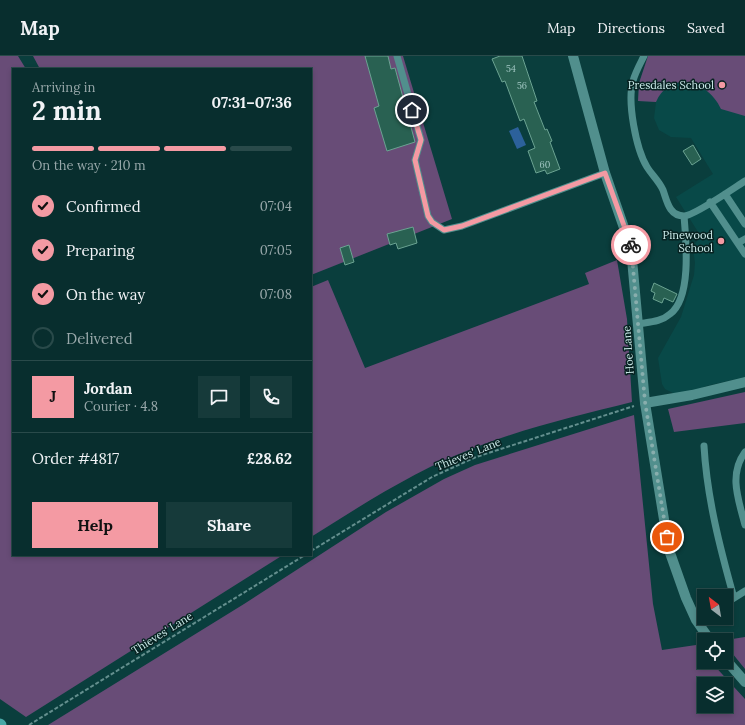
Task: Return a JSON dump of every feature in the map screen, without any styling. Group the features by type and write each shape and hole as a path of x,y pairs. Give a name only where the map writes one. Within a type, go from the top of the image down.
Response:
{"street":[{"name":"Hoe Lane","path":"573,56 605,173 632,248 645,402 669,550 686,598 697,613"},
{"path":"645,402 692,395 745,382"},
{"path":"733,668 745,682"}],"lane":[{"path":"397,56 421,140 415,160 428,216 439,228 452,229 462,226 605,173"},
{"path":"644,56 633,82 632,112 639,144 647,167 663,191 666,204 674,213 684,216 745,182"},
{"path":"725,194 745,224"},
{"path":"710,202 745,254"},
{"path":"638,324 657,322 671,314 680,300 687,263 684,216"},
{"path":"738,243 745,239"},
{"path":"704,446 706,476 710,498 734,598 745,592"},
{"path":"745,452 737,469 734,480 745,526"}],"path":[{"name":"Thieves' Lane","path":"312,550 432,477 483,455 645,402"},
{"name":"Thieves' Lane","path":"29,725 303,556"}],"shaded area":[{"path":"0,56 18,56 25,68 12,68 12,556 281,556 26,717 0,699"},
{"path":"33,56 403,56 452,219 312,275 312,68 39,68"},
{"name":"Pinewood School","path":"648,56 745,56 745,377 706,386 692,393 673,393 665,389 662,384 658,358 681,317 694,275 695,263 693,248 700,235 676,197 713,174 691,138 671,137 659,130 654,118 656,102 638,101 639,83"},
{"name":"Presdales School","path":"648,56 745,56 745,116 721,109 708,92 699,86 690,83 680,82 671,85 663,91 656,102 638,101 639,83"},
{"path":"617,260 627,319 632,402 536,427 498,439 457,455 414,475 312,536 312,287 328,280 365,368 589,284 585,273"},
{"path":"745,392 745,423 674,432 668,409"},
{"path":"634,415 653,604 662,650 696,645 697,669 717,669 725,677 697,677 697,713 733,713 733,686 745,699 745,725 48,725 244,604 386,512 444,479 475,465"},
{"path":"745,637 745,669 733,654 733,639"}],"water":[{"path":"518,127 526,145 517,149 509,131"}],"building":[{"path":"365,56 388,56 391,69 395,68 415,142 387,151 374,108 379,106"},
{"path":"500,56 522,56 537,101 534,102 545,130 547,129 552,141 550,142 560,169 547,174 545,170 536,173 528,151 535,148 524,119 520,121 505,81 502,82 492,59"},
{"path":"693,145 701,159 692,165 683,151"},
{"path":"413,227 417,243 398,249 396,243 390,245 387,234"},
{"path":"349,245 354,262 345,265 340,248"},
{"path":"654,283 677,294 673,302 664,298 662,303 653,299 655,293 651,291"}],"way so far":[{"path":"631,245 645,402 667,537"}],"place":[{"name":"Presdales School","path":"722,85"},
{"name":"Pinewood School","path":"721,241"}],"route":[{"path":"412,110 421,140 415,160 428,216 439,228 444,230 462,226 605,173 631,245"}]}
